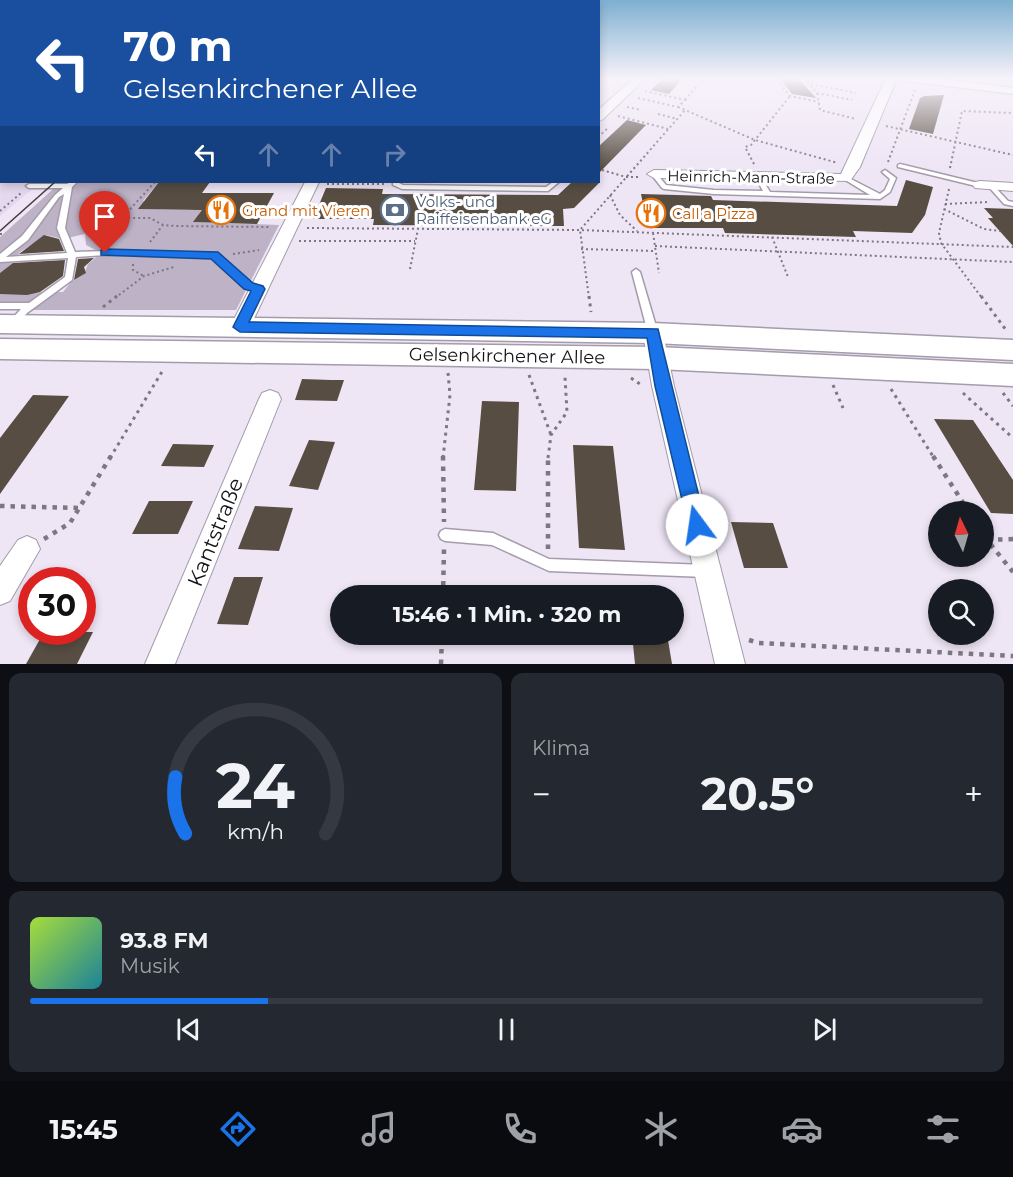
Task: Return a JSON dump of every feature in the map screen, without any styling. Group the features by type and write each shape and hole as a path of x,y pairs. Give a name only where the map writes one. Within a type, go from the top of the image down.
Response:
{"main road":[{"name":"Gelsenkirchener Allee","path":"4,318 655,345 1008,384"},
{"name":"Gelsenkirchener Allee","path":"0,350 1010,340"}],"street":[{"name":"Heinrich-Mann-Straße","path":"655,176 759,177 849,173 879,109"},
{"path":"240,327 285,234 315,183"},
{"path":"985,185 1013,187"},
{"path":"655,345 730,664"},
{"name":"Kantstraße","path":"160,664 270,399"},
{"path":"0,591 27,549"}],"lane":[{"path":"900,166 985,185 1004,201 1013,204"},
{"path":"655,176 664,187 714,192 880,197 888,191 893,178 885,172"},
{"path":"849,173 880,197"},
{"path":"709,176 714,192"},
{"path":"759,177 768,194"},
{"path":"396,183 402,187 548,189 555,183"},
{"path":"29,186 72,184"},
{"path":"4,318 32,306 69,278 72,255 61,228 72,184"},
{"path":"0,259 25,238 57,196 72,184"},
{"path":"0,259 72,255 214,255 248,286 258,289"},
{"path":"636,272 655,345"},
{"path":"4,318 32,306"},
{"path":"445,535 493,539 549,565 708,571"}],"path":[{"path":"592,320 579,230 686,109 755,140 849,173"},
{"path":"759,177 745,147 755,140 779,109"},
{"path":"820,109 1013,155"},
{"path":"885,172 907,109"},
{"path":"1010,340 940,243 939,233 962,111 1013,113"},
{"path":"658,114 677,119"},
{"path":"604,116 668,129"},
{"path":"602,170 626,177 655,176"},
{"path":"153,183 123,218 150,218 163,225 415,241"},
{"path":"315,183 396,183"},
{"path":"0,211 29,186"},
{"path":"610,195 620,216 638,232"},
{"path":"945,204 1004,201"},
{"path":"944,209 984,229 1000,231"},
{"path":"141,254 163,225"},
{"path":"411,269 418,229"},
{"path":"216,258 270,248 273,242 285,234 418,229 579,230 1013,247"},
{"path":"652,233 659,273"},
{"path":"0,234 5,234"},
{"path":"772,237 789,277"},
{"path":"655,246 1013,262"},
{"path":"581,249 655,251"},
{"path":"96,312 144,276 179,265"},
{"path":"27,549 70,523 163,370"},
{"path":"443,585 445,535 442,462 450,395 448,373"},
{"path":"528,374 551,435"},
{"path":"549,565 546,464 551,435 567,412 565,375"},
{"path":"832,383 843,408"},
{"path":"1008,384 1013,406"},
{"path":"890,386 962,501"},
{"path":"960,390 1013,438"},
{"path":"0,506 79,508"},
{"path":"994,539 1013,539"},
{"path":"994,550 1013,572"},
{"path":"742,633 747,639 758,643 1013,656"},
{"path":"441,664 442,645"}],"shaded area":[{"path":"0,183 40,183 0,216"},
{"path":"60,183 158,183 139,209 190,210 207,203 194,222 279,225 236,310 0,310 0,293 63,292 71,282 84,274 88,264 101,253 86,245 85,234 63,239 46,235 20,252 12,264 0,273 0,237"}],"building":[{"path":"916,109 940,109 933,134 909,129"},
{"path":"627,120 646,125 600,172 600,145"},
{"path":"906,180 933,187 925,215 912,233 853,231 856,237 725,233 723,228 647,228 646,223 641,223 638,204 643,204 641,194 711,196 713,200 897,206"},
{"path":"158,183 209,183 202,193 274,193 257,224 193,222 202,210 138,209"},
{"path":"571,183 599,183 574,208 563,209 564,226 373,225 374,219 313,219 326,188 383,189 382,194 558,195"},
{"path":"984,208 1013,209 1013,246 988,218 993,218"},
{"path":"44,235 59,239 64,251 19,254"},
{"path":"94,258 84,267 86,273 74,280 78,259"},
{"path":"65,260 63,276 40,292 27,295 0,294 0,273 13,263"},
{"path":"302,379 344,380 337,401 295,400"},
{"path":"33,395 69,396 0,494 0,438"},
{"path":"482,401 519,402 516,491 474,490"},
{"path":"934,419 973,420 1013,480 1013,514 994,513 994,501 984,501"},
{"path":"309,440 335,442 318,490 289,486"},
{"path":"173,444 214,445 204,467 161,466"},
{"path":"573,445 613,446 625,550 579,548"},
{"path":"149,501 193,501 178,534 132,534"},
{"path":"255,506 293,508 279,551 238,549"},
{"path":"731,522 773,523 788,568 744,568"},
{"path":"234,577 263,577 248,625 217,624"},
{"path":"37,645 86,645 77,664 26,664"},
{"path":"633,645 669,645 672,664 635,664"}],"tram line":[{"path":"0,231 54,183"}],"place":[{"name":"Grand mit Vieren","path":"221,210"},
{"name":"Volks- und Raiffeisenbank eG","path":"395,210"},
{"name":"Call a Pizza","path":"651,213"}],"route":[{"path":"105,253 214,255 248,286 258,289 240,327 653,333 663,386 697,525"}]}
